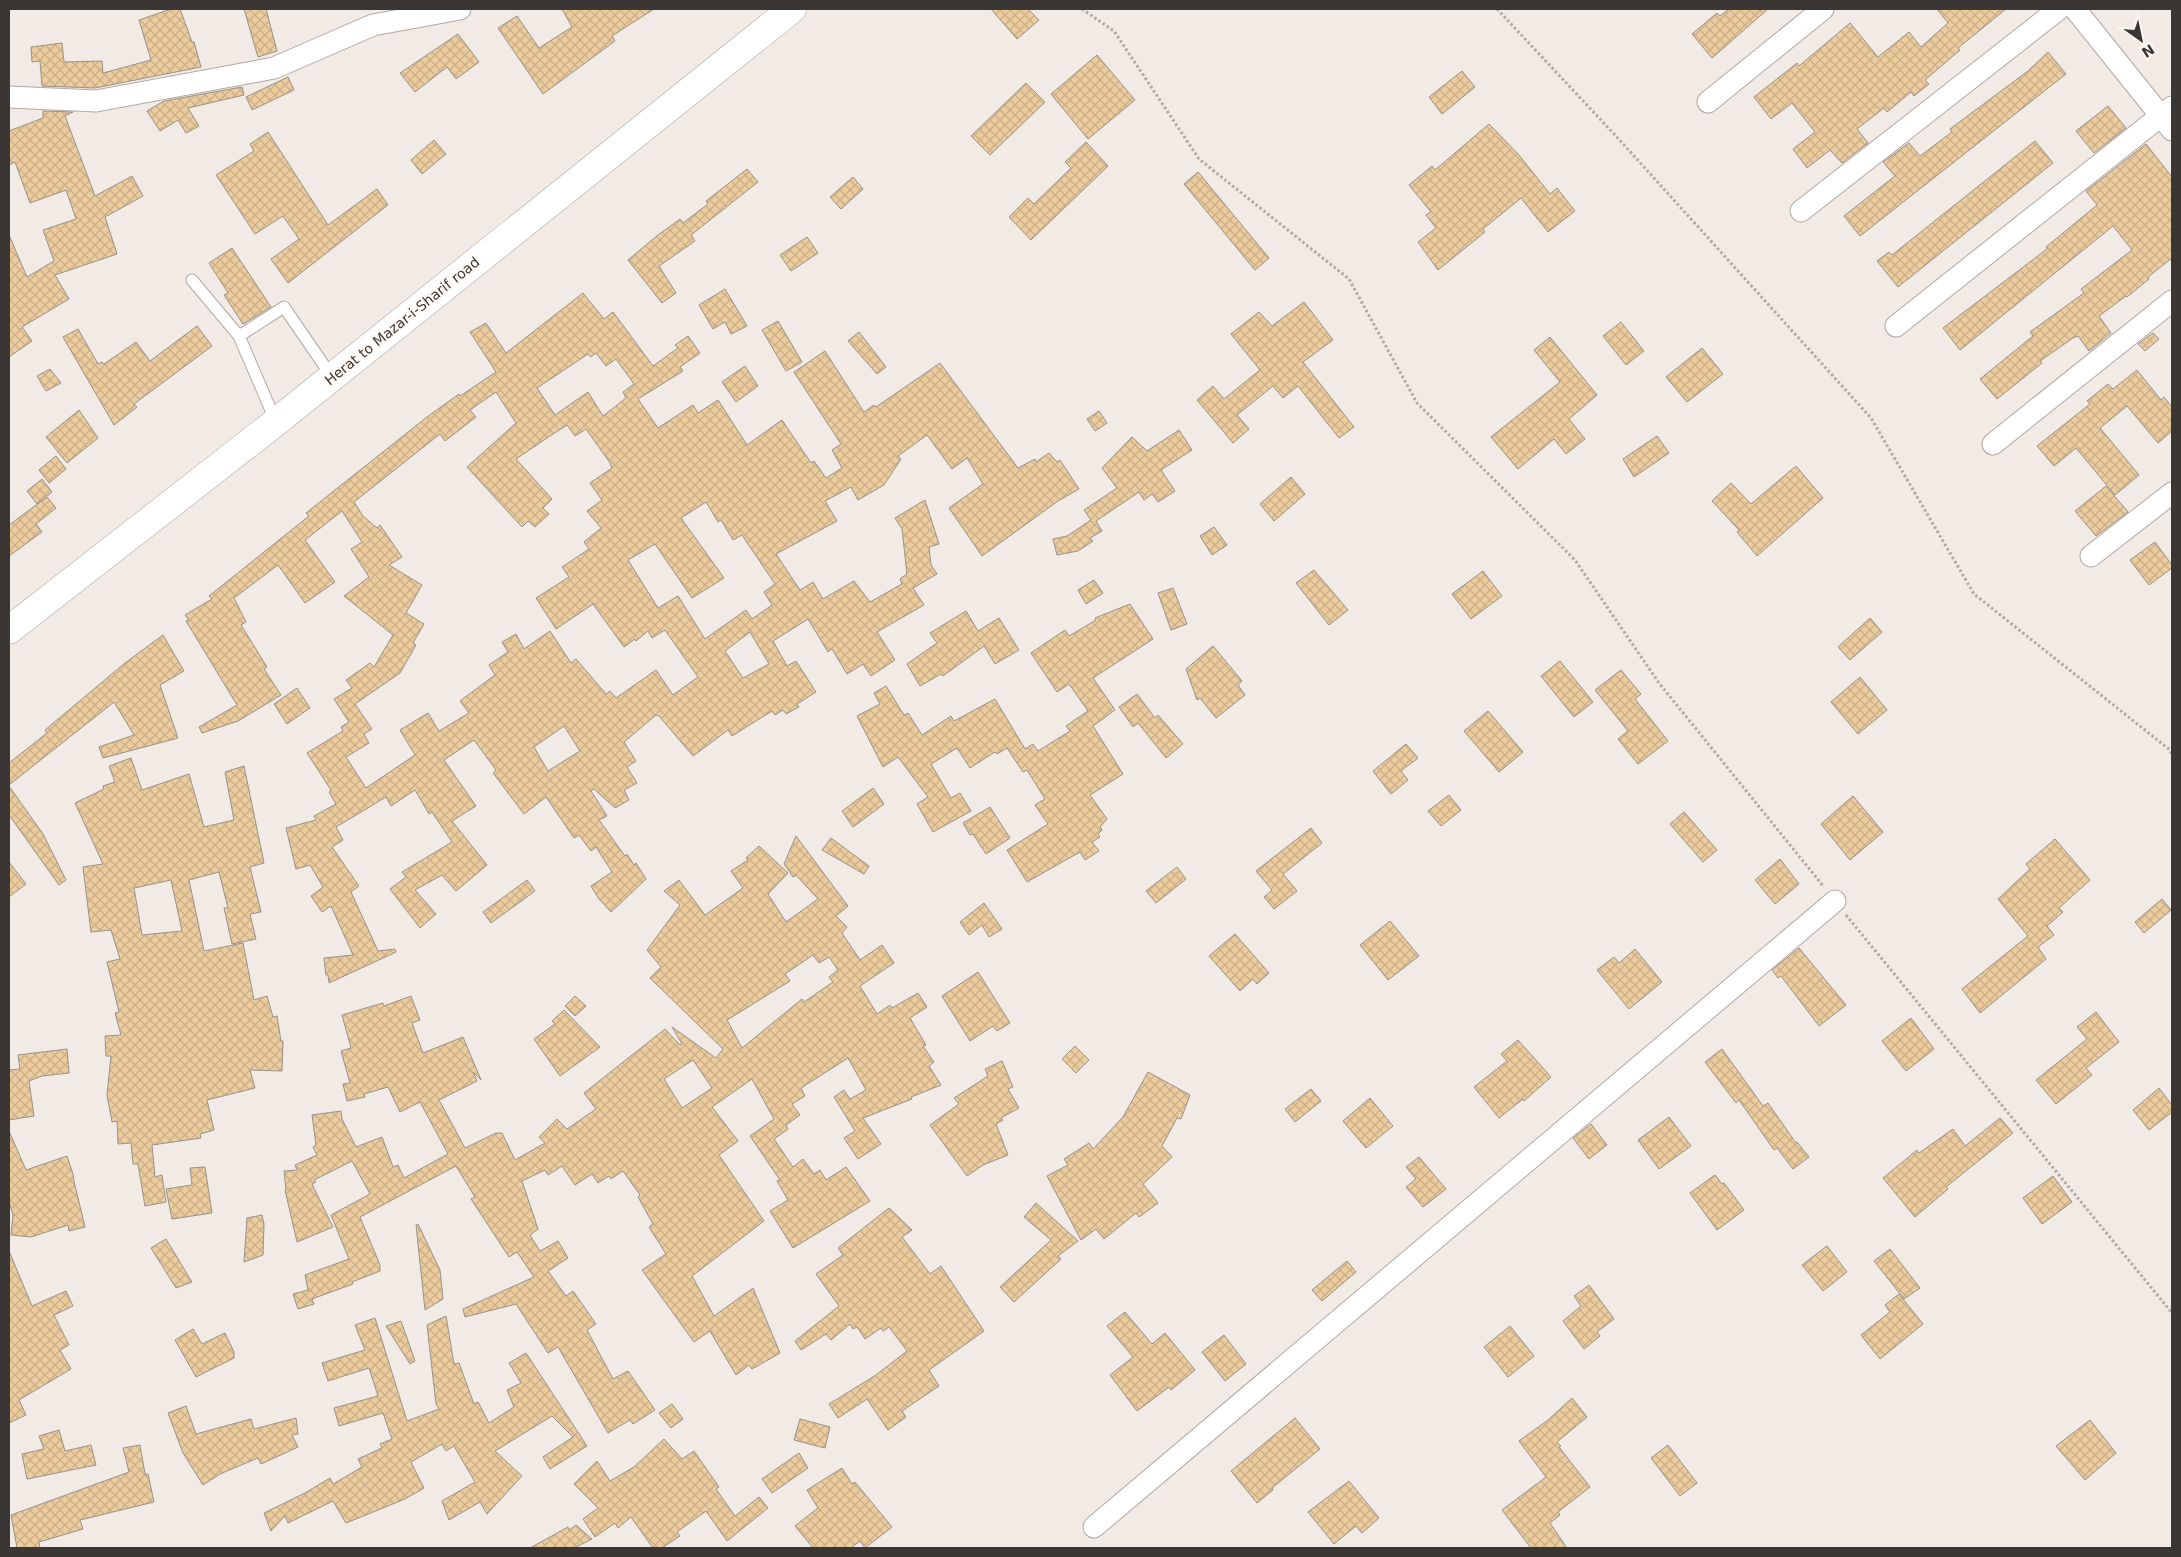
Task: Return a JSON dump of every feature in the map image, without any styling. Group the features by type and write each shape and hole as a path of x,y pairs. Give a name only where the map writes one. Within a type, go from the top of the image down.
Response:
{"highway":[{"name":"Herat to Mazar-i-Sharif road","path":"9,630 332,378 782,12"}],"street":[{"path":"9,97 96,101 274,68 373,25 460,9"},
{"path":"1708,102 1823,9"},
{"path":"1801,211 2058,9"},
{"path":"1896,326 2168,117 2075,9"},
{"path":"1993,444 2172,301"},
{"path":"2091,556 2172,493"},
{"path":"1094,1527 1835,901"}],"lane":[{"path":"192,280 239,336 276,422"},
{"path":"239,336 284,307 332,378"}],"path":[{"path":"1082,9 1114,31 1199,159 1349,279 1417,403 1575,560 1660,683 1835,901 2172,1312"},
{"path":"1497,9 1615,135 1871,418 1974,594 2170,750 2172,754"}],"building":[{"path":"171,9 180,9 192,42 194,42 201,67 95,88 42,86 40,61 32,62 31,47 62,43 64,62 102,61 103,73 151,60 139,20"},
{"path":"244,9 266,9 277,51 258,57"},
{"path":"562,9 654,9 612,36 615,41 543,94 498,28 517,16 539,48 572,27"},
{"path":"991,9 1028,9 1039,20 1017,39"},
{"path":"1729,9 1768,9 1712,58 1692,34 1717,13 1720,16"},
{"path":"1937,9 2006,9 1958,48 1960,50 1925,80 1929,84 1914,96 1911,92 1887,112 1884,108 1857,129 1868,143 1842,163 1830,150 1807,168 1793,149 1815,132 1792,103 1771,119 1754,97 1797,63 1799,66 1850,23 1878,57 1909,32 1921,47 1948,23"},
{"path":"458,34 479,62 456,79 447,67 415,92 400,73"},
{"path":"2048,52 2066,74 1860,236 1844,216 1895,176 1883,162 1909,143 1920,156 1952,132 1950,129 2028,71"},
{"path":"1097,55 1135,100 1088,139 1051,94"},
{"path":"1462,71 1475,87 1442,114 1429,97"},
{"path":"288,77 294,90 252,110 246,97"},
{"path":"1026,83 1045,102 990,155 971,136"},
{"path":"242,87 244,95 188,108 199,126 186,133 178,120 160,131 147,111 164,101"},
{"path":"2108,106 2126,128 2094,153 2076,131"},
{"path":"43,111 73,112 65,116 95,196 132,176 143,196 105,217 117,254 55,275 69,299 22,327 32,341 9,357 9,235 27,277 54,261 43,230 76,219 66,190 30,203 15,162 9,165 9,131 43,118"},
{"path":"1489,124 1519,155 1550,194 1557,188 1575,211 1548,232 1521,198 1483,229 1485,232 1438,270 1418,242 1436,228 1426,215 1431,212 1409,185 1432,166 1435,170"},
{"path":"268,132 328,225 377,189 388,205 288,283 271,259 299,239 283,216 255,234 216,175 254,151 250,144"},
{"path":"434,140 446,154 422,174 411,160"},
{"path":"2035,141 2053,163 1898,287 1877,261 1889,252 1892,255"},
{"path":"1086,142 1108,166 1031,240 1009,217 1028,198 1034,204 1071,168 1065,162"},
{"path":"2146,144 2172,177 2172,258 2127,297 2099,316 2111,333 2089,351 2078,336 2073,338 2040,361 2042,363 1997,399 1980,379 2033,336 2030,332 2084,293 2081,289 2132,250 2113,226 1960,350 1943,328 2047,249 2046,247 2097,205 2086,191"},
{"path":"747,169 758,182 691,235 695,241 659,266 676,293 662,303 628,260 680,219 683,223 708,204 706,201"},
{"path":"1198,172 1269,258 1255,270 1184,184"},
{"path":"853,177 863,189 841,209 830,197"},
{"path":"807,237 818,253 791,271 780,255"},
{"path":"232,248 271,307 243,324 224,295 228,293 209,263"},
{"path":"725,289 747,326 731,334 725,322 713,329 699,305"},
{"path":"583,293 604,319 613,312 653,366 678,348 675,345 688,336 700,353 680,367 683,371 638,399 658,428 693,405 698,413 718,400 747,445 782,420 811,463 814,461 826,478 842,468 832,450 841,444 794,372 825,351 864,412 874,405 876,407 940,363 1018,468 1035,459 1036,462 1049,453 1057,462 1060,460 1079,489 1058,501 982,556 949,508 983,484 967,458 952,469 927,435 898,456 901,459 884,485 858,500 851,487 825,501 837,521 776,554 800,590 813,582 823,599 854,581 870,602 902,584 900,579 907,574 902,529 895,518 925,500 939,544 929,547 931,565 937,574 913,588 924,605 877,632 895,660 871,676 863,664 847,674 832,649 828,652 808,619 773,641 787,666 796,661 816,692 797,704 799,707 786,714 783,710 775,715 772,711 732,736 728,730 693,756 659,716 656,715 624,742 636,761 627,767 637,783 624,790 629,800 615,808 594,789 591,791 607,816 599,820 625,856 627,854 634,865 636,863 646,879 611,912 599,899 591,886 612,872 596,847 591,851 579,835 574,838 546,797 524,814 493,773 496,770 474,740 444,760 476,806 452,821 487,865 456,891 442,875 415,890 436,914 420,928 390,889 406,877 402,872 452,842 432,812 429,814 415,790 391,806 386,797 336,827 343,840 332,847 359,886 351,892 378,951 395,949 396,952 329,983 324,958 353,955 331,906 322,912 311,896 323,887 310,865 296,869 286,828 316,820 314,816 336,804 329,792 331,790 307,753 343,731 341,727 349,722 334,699 352,688 346,680 370,663 374,667 393,635 344,596 369,577 351,549 362,542 342,511 305,540 335,582 305,603 278,565 234,598 246,622 241,625 267,667 264,669 281,695 238,721 202,733 199,727 237,705 186,621 189,620 185,615 212,599 209,596 309,516 306,513 427,417 459,394 460,396 496,372 470,332 486,323 506,353","holes":["596,353 606,366 616,359 634,384 623,392 626,398 603,416 588,392 555,415 537,388 588,354 591,357","496,392 516,423 467,467 522,527 528,521 535,527 549,514 543,508 552,499 516,459 550,436 567,425 575,436 586,429 612,468 590,483 602,500 587,511 601,528 584,542 589,549 562,567 569,577 536,598 556,629 593,604 624,647 635,639 636,641 648,631 652,638 665,630 698,677 673,695 656,670 616,698 610,691 606,694 576,659 571,663 550,631 524,649 516,634 502,642 508,652 489,665 495,675 460,701 469,713 439,731 428,713 400,730 415,755 366,788 346,757 369,743 364,734 372,729 355,704 400,673 416,645 413,643 424,624 406,613 422,585 389,565 402,557 380,525 377,528 363,516 354,502 440,434 445,441 476,417 470,410","706,502 718,522 721,520 733,540 742,535 775,584 764,592 772,605 752,619 746,610 705,639 678,596 658,608 628,560 655,544 692,598 724,578 681,518","750,632 769,664 743,678 725,651","564,726 580,751 548,771 534,747"]},
{"path":"1304,302 1333,340 1303,362 1354,427 1339,438 1298,386 1283,398 1273,386 1237,415 1249,429 1233,443 1197,400 1213,386 1224,399 1260,370 1231,334 1259,312 1272,326"},
{"path":"778,321 802,362 786,371 762,330"},
{"path":"1621,322 1644,351 1626,365 1603,336"},
{"path":"197,326 212,346 134,404 137,407 114,425 63,337 78,329 98,364 102,362 104,364 136,342 150,361"},
{"path":"859,332 886,367 877,374 848,341"},
{"path":"2153,333 2159,339 2145,351 2138,344"},
{"path":"1550,337 1597,395 1569,419 1585,439 1566,454 1554,439 1518,469 1491,437 1560,382 1534,350"},
{"path":"1702,348 1723,374 1687,402 1666,377"},
{"path":"745,366 758,386 736,402 722,382"},
{"path":"50,369 61,383 46,391 37,376"},
{"path":"2137,370 2161,400 2164,397 2172,407 2172,431 2158,443 2127,406 2100,428 2139,475 2115,495 2076,448 2054,466 2037,446 2090,404 2087,401 2108,384 2113,389"},
{"path":"79,410 98,438 67,463 46,437"},
{"path":"1099,411 1107,423 1095,431 1087,419"},
{"path":"1179,430 1192,450 1161,470 1175,491 1158,502 1152,494 1144,500 1139,492 1096,521 1102,531 1090,538 1093,541 1078,551 1057,555 1053,539 1067,536 1091,520 1084,510 1117,488 1102,468 1132,437 1147,451"},
{"path":"1657,436 1669,453 1634,477 1623,459"},
{"path":"56,456 66,469 49,483 39,470"},
{"path":"1796,466 1823,498 1757,556 1737,532 1739,530 1712,501 1731,483 1751,504"},
{"path":"1291,477 1305,494 1274,521 1260,504"},
{"path":"42,479 52,492 37,504 27,491"},
{"path":"2106,486 2128,512 2096,536 2075,511"},
{"path":"47,497 56,508 36,524 42,532 9,556 9,525"},
{"path":"1214,527 1227,545 1212,555 1200,536"},
{"path":"2155,542 2172,565 2172,568 2149,585 2130,560"},
{"path":"1314,570 1348,610 1329,625 1296,583"},
{"path":"1483,571 1502,596 1471,619 1452,594"},
{"path":"1094,580 1103,593 1086,604 1078,590"},
{"path":"1173,588 1187,624 1171,630 1158,593"},
{"path":"1130,604 1153,639 1093,678 1115,710 1093,726 1123,774 1090,795 1107,819 1100,827 1102,830 1098,834 1100,837 1092,842 1099,851 1085,860 1080,852 1027,882 1007,850 1048,824 1035,805 1045,799 1027,770 1023,772 1007,748 997,754 995,752 970,768 957,748 931,764 951,798 960,793 971,811 933,832 917,804 928,797 898,757 883,767 857,716 880,704 874,693 886,686 904,715 908,713 922,735 951,716 954,721 995,699 1025,749 1033,744 1038,751 1070,731 1066,726 1088,711 1069,684 1057,692 1031,653 1065,630 1069,636 1096,620 1095,618"},
{"path":"966,611 978,631 999,618 1019,650 995,664 984,646 943,676 941,674 920,686 907,664 937,643 930,633"},
{"path":"1870,618 1882,632 1850,660 1838,647"},
{"path":"163,635 184,671 160,685 178,738 103,758 99,747 134,735 114,702 9,785 9,763 47,733 45,730 125,663"},
{"path":"1213,646 1242,681 1238,685 1245,695 1216,718 1200,698 1197,700 1186,669"},
{"path":"1560,661 1593,702 1574,717 1541,676"},
{"path":"1621,670 1641,694 1635,699 1668,741 1638,764 1618,739 1628,731 1595,690"},
{"path":"1860,677 1887,710 1858,734 1831,702"},
{"path":"297,688 310,708 287,724 274,704"},
{"path":"1137,694 1155,718 1158,715 1183,744 1166,758 1138,723 1133,727 1119,707"},
{"path":"1488,711 1523,752 1499,772 1464,731"},
{"path":"1406,744 1418,758 1401,771 1408,780 1391,794 1373,771"},
{"path":"131,758 142,790 189,774 204,827 234,820 225,772 244,766 264,863 250,867 261,912 250,914 256,939 232,944 224,908 228,908 219,872 189,880 204,951 243,943 254,1000 267,996 273,1017 277,1016 281,1041 283,1041 282,1071 250,1070 255,1088 207,1100 214,1130 200,1134 201,1138 152,1145 155,1177 162,1175 166,1202 145,1206 138,1164 133,1164 131,1143 118,1144 117,1121 112,1122 107,1095 111,1056 106,1056 105,1036 121,1035 115,1013 119,1012 107,962 120,959 111,930 91,932 83,867 103,864 75,803 104,789 103,786 115,782 109,766","holes":["171,880 182,931 142,935 134,888"]},
{"path":"9,786 43,834 66,880 59,885 9,815"},
{"path":"873,788 884,804 853,827 842,811"},
{"path":"1449,795 1461,810 1441,826 1428,811"},
{"path":"1853,796 1883,832 1850,860 1821,824"},
{"path":"990,807 1010,838 986,854 973,834 970,835 963,823"},
{"path":"1684,812 1717,850 1703,862 1670,824"},
{"path":"1311,828 1322,843 1283,874 1297,891 1274,909 1264,897 1272,890 1256,871"},
{"path":"796,836 848,906 836,916 847,927 842,933 860,960 882,945 894,963 860,986 877,1014 890,1005 892,1008 918,993 927,1007 910,1018 926,1045 923,1046 934,1062 929,1066 941,1085 911,1097 912,1099 863,1118 881,1144 858,1159 844,1138 855,1131 834,1097 844,1090 850,1099 866,1090 848,1058 801,1088 805,1096 792,1104 800,1115 786,1125 788,1129 774,1139 793,1167 803,1159 814,1174 820,1170 826,1180 846,1167 870,1201 793,1248 770,1211 788,1200 777,1181 780,1180 750,1136 774,1119 752,1079 712,1107 738,1141 719,1155 764,1221 692,1276 714,1316 753,1288 780,1353 752,1369 749,1365 736,1375 710,1331 694,1342 642,1270 666,1254 649,1227 653,1224 638,1197 640,1195 623,1171 611,1179 609,1176 598,1183 592,1174 575,1185 562,1166 548,1175 545,1170 522,1181 538,1229 530,1235 540,1251 558,1241 568,1258 548,1271 566,1296 573,1291 596,1324 587,1330 613,1379 628,1371 655,1410 633,1424 630,1420 608,1433 558,1347 548,1353 516,1304 465,1317 463,1309 534,1277 517,1252 509,1257 471,1199 475,1197 456,1166 360,1217 380,1265 380,1271 352,1282 353,1284 312,1299 314,1304 298,1309 293,1294 308,1290 305,1275 349,1259 331,1215 370,1194 352,1161 314,1180 316,1182 312,1184 333,1227 297,1242 285,1190 284,1171 297,1170 295,1165 317,1155 313,1147 316,1145 312,1115 341,1111 342,1119 356,1147 382,1137 393,1167 398,1165 404,1178 448,1154 420,1102 400,1112 388,1087 364,1094 365,1097 347,1101 343,1084 350,1083 341,1051 351,1048 342,1015 383,1003 384,1006 411,996 420,1020 412,1023 423,1053 463,1037 481,1080 473,1072 477,1081 439,1100 465,1148 496,1133 502,1133 515,1160 545,1143 539,1137 557,1119 567,1129 596,1109 584,1093 665,1029 680,1045 682,1044 672,1027 716,1058 723,1049 650,978 661,967 647,950 680,905 664,891 679,880 705,915 743,888 731,871 748,860 746,858 759,846 788,873 768,894 786,922 818,899 796,875 793,877 784,864","holes":["813,955 819,963 829,957 838,970 829,977 833,982 804,1002 802,999 742,1048 727,1020 790,981 785,974","693,1060 712,1088 682,1108 664,1079"]},
{"path":"831,838 869,866 864,874 822,850"},
{"path":"2055,839 2090,880 2059,908 2063,912 2047,926 2054,935 2038,947 2046,959 1980,1013 1962,989 2028,936 1998,899 2030,869 2026,864"},
{"path":"1780,859 1799,884 1775,904 1755,880"},
{"path":"9,862 26,884 9,897"},
{"path":"1177,867 1186,879 1156,903 1146,891"},
{"path":"527,880 535,891 491,923 483,912"},
{"path":"2162,899 2171,910 2144,933 2135,922"},
{"path":"984,903 1002,929 989,937 982,925 969,935 960,922"},
{"path":"1390,921 1419,956 1388,980 1360,945"},
{"path":"1235,934 1269,973 1257,984 1253,979 1240,991 1209,956"},
{"path":"1799,948 1846,1005 1819,1026 1781,976 1778,978 1772,970"},
{"path":"1635,949 1662,982 1629,1009 1597,970 1614,957 1619,963"},
{"path":"978,972 1010,1023 997,1031 993,1026 970,1041 942,996"},
{"path":"575,996 586,1006 575,1016 565,1006"},
{"path":"564,1010 600,1047 560,1076 534,1039 555,1024 552,1021"},
{"path":"2096,1012 2119,1042 2086,1068 2092,1075 2056,1104 2036,1080 2087,1039 2077,1027"},
{"path":"1911,1018 1934,1049 1906,1071 1882,1041"},
{"path":"1518,1040 1551,1077 1524,1101 1523,1099 1499,1118 1474,1087 1507,1061 1501,1054"},
{"path":"1075,1046 1089,1060 1076,1073 1062,1059"},
{"path":"67,1049 69,1073 42,1076 29,1081 34,1116 9,1120 9,1070 20,1069 18,1055"},
{"path":"1722,1049 1763,1106 1768,1103 1796,1143 1809,1157 1793,1169 1777,1148 1774,1150 1739,1100 1736,1103 1705,1062"},
{"path":"1002,1061 1013,1087 1008,1089 1019,1108 1001,1118 1003,1120 996,1124 1008,1155 983,1165 967,1176 930,1125 959,1104 954,1098 988,1076 985,1069"},
{"path":"1148,1072 1190,1095 1181,1119 1177,1118 1162,1146 1172,1157 1143,1184 1158,1203 1139,1217 1136,1213 1104,1239 1096,1229 1081,1240 1047,1176 1068,1165 1064,1159 1089,1143 1093,1149 1123,1117"},
{"path":"2159,1088 2172,1105 2172,1112 2149,1130 2133,1110"},
{"path":"1311,1089 1321,1101 1295,1122 1285,1109"},
{"path":"1370,1098 1393,1126 1366,1148 1343,1121"},
{"path":"1669,1117 1691,1146 1659,1169 1638,1140"},
{"path":"2000,1118 2013,1133 1946,1187 1948,1189 1915,1217 1883,1178 1917,1150 1919,1153 1953,1129 1965,1146"},
{"path":"1591,1124 1607,1145 1589,1159 1573,1138"},
{"path":"9,1131 26,1170 67,1156 74,1177 85,1227 69,1231 68,1225 31,1237 11,1235 13,1215 9,1202"},
{"path":"1419,1157 1446,1189 1423,1207 1406,1187 1416,1179 1406,1167"},
{"path":"205,1167 212,1213 172,1219 166,1189 192,1185 190,1168"},
{"path":"1715,1175 1722,1184 1724,1183 1744,1210 1717,1230 1690,1193"},
{"path":"2053,1176 2072,1202 2042,1224 2023,1198"},
{"path":"1036,1203 1078,1241 1058,1256 1061,1259 1014,1302 1000,1287 1051,1240 1024,1217"},
{"path":"889,1208 912,1230 902,1237 930,1274 941,1266 984,1331 929,1370 939,1386 902,1411 906,1417 888,1430 867,1399 838,1418 829,1404 876,1375 907,1351 889,1327 883,1331 881,1328 865,1339 857,1327 853,1329 850,1324 831,1340 826,1334 801,1350 795,1341 839,1306 816,1274 843,1255 838,1248"},
{"path":"262,1215 264,1224 263,1255 244,1262 247,1218"},
{"path":"418,1224 440,1270 443,1299 425,1310 416,1225"},
{"path":"166,1239 192,1282 176,1288 151,1248"},
{"path":"1827,1246 1847,1272 1823,1291 1802,1265"},
{"path":"1890,1249 1920,1288 1904,1299 1874,1261"},
{"path":"9,1251 32,1306 66,1291 73,1306 54,1315 69,1345 60,1350 71,1369 19,1400 26,1415 9,1423"},
{"path":"1347,1261 1356,1272 1322,1301 1312,1290"},
{"path":"1589,1285 1614,1319 1597,1332 1600,1336 1584,1349 1563,1321 1581,1306 1574,1296"},
{"path":"1899,1294 1923,1324 1880,1359 1861,1335 1890,1312 1885,1305"},
{"path":"1125,1312 1152,1344 1165,1333 1195,1370 1171,1390 1169,1387 1137,1411 1110,1375 1133,1357 1107,1326"},
{"path":"446,1316 454,1364 459,1363 474,1404 478,1402 489,1423 514,1407 507,1390 521,1383 509,1363 526,1353 587,1446 550,1469 543,1457 573,1437 552,1416 495,1451 522,1476 487,1514 480,1502 449,1520 442,1501 475,1482 454,1446 446,1451 442,1444 411,1462 424,1488 405,1499 346,1523 333,1501 288,1523 285,1516 271,1531 264,1513 305,1493 330,1478 333,1484 362,1467 358,1459 382,1448 380,1444 392,1439 383,1413 339,1426 334,1408 378,1396 369,1368 328,1381 322,1363 365,1350 355,1325 375,1318 407,1421 439,1409 436,1404 427,1325"},
{"path":"401,1321 415,1361 410,1364 386,1326"},
{"path":"1510,1326 1534,1356 1508,1377 1484,1347"},
{"path":"193,1329 202,1344 225,1333 234,1352 234,1358 196,1377 175,1340"},
{"path":"1224,1335 1246,1364 1225,1381 1202,1352"},
{"path":"1572,1398 1587,1417 1557,1442 1590,1487 1558,1512 1560,1515 1550,1523 1567,1548 1531,1548 1502,1510 1546,1477 1519,1441 1548,1420"},
{"path":"672,1404 683,1419 671,1428 659,1413"},
{"path":"186,1406 196,1434 251,1419 254,1429 296,1418 298,1434 292,1435 298,1447 261,1464 258,1458 220,1474 203,1485 183,1453 168,1413"},
{"path":"1295,1418 1320,1449 1272,1488 1273,1490 1257,1503 1231,1471"},
{"path":"800,1419 830,1427 825,1448 794,1440"},
{"path":"2090,1420 2116,1453 2085,1480 2056,1446"},
{"path":"59,1430 65,1451 91,1445 96,1465 27,1479 22,1454 44,1449 39,1436"},
{"path":"664,1439 682,1459 694,1451 719,1487 716,1489 735,1516 759,1497 768,1508 727,1541 706,1511 677,1532 680,1536 662,1548 653,1548 631,1517 618,1528 615,1523 595,1537 583,1519 598,1508 574,1484 597,1461 610,1481 634,1467"},
{"path":"140,1445 145,1474 148,1474 154,1502 80,1520 83,1529 39,1542 40,1548 17,1548 11,1515 129,1472 123,1448"},
{"path":"1668,1445 1697,1483 1680,1496 1651,1458"},
{"path":"799,1453 808,1468 772,1493 762,1479"},
{"path":"842,1468 852,1484 855,1482 892,1527 865,1548 860,1541 851,1548 813,1548 795,1526 818,1508 807,1490"},
{"path":"1349,1481 1379,1518 1362,1533 1356,1526 1334,1544 1308,1512"},
{"path":"576,1525 592,1539 574,1548 530,1548 568,1527 569,1530"}]}
